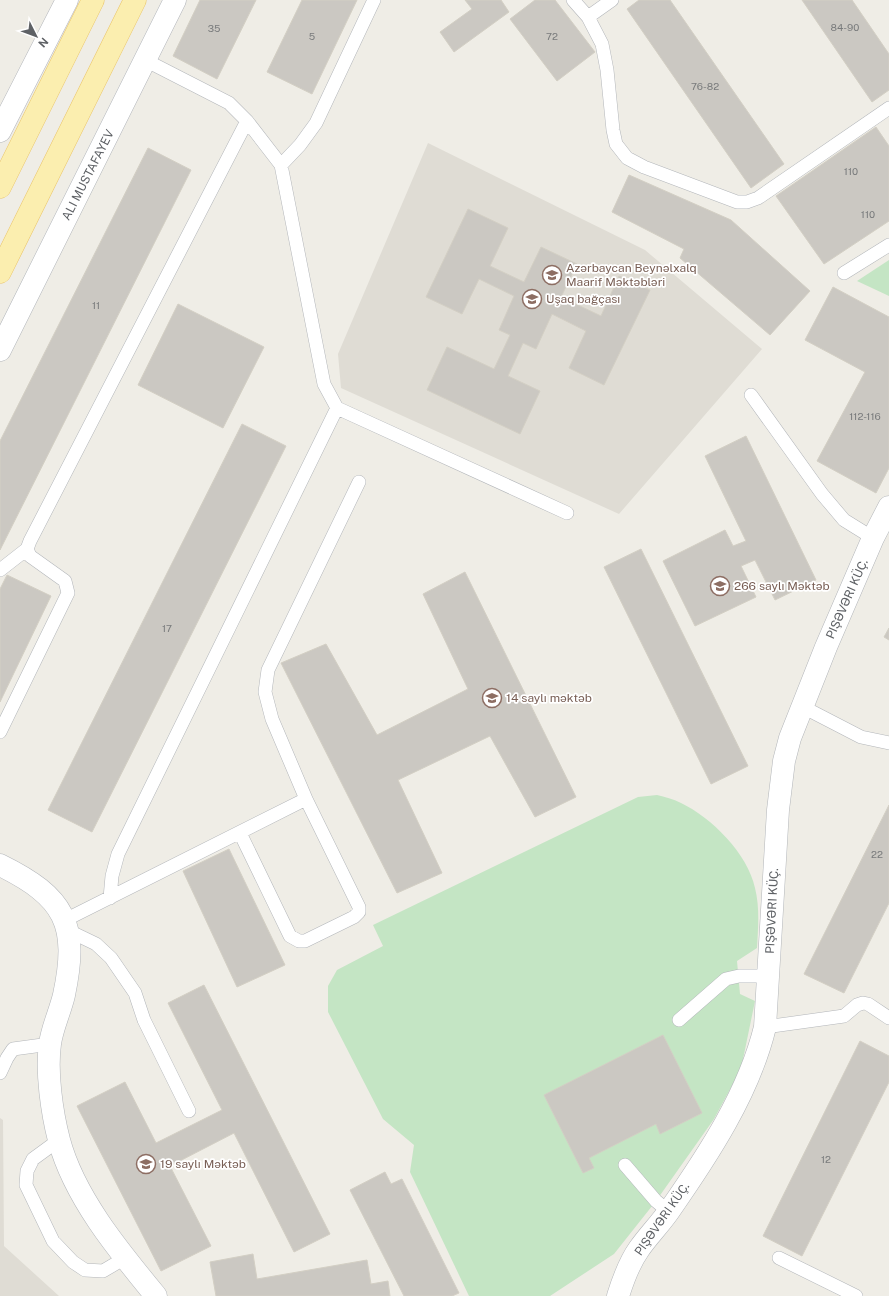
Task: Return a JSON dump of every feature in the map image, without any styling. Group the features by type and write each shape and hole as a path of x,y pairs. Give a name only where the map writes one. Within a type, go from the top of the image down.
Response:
{"main road":[{"path":"0,187 94,0"},
{"path":"0,272 135,0"}],"street":[{"path":"0,131 67,0"},
{"path":"0,350 175,0"},
{"name":"PIŞƏVƏRI KÜÇ.","path":"618,1296 624,1279 638,1250 668,1212 734,1108 758,1054 765,1027 778,810 784,762 790,738 801,706 873,538 889,507"},
{"path":"0,865 20,875 49,896 67,925 70,952 64,995 50,1044 49,1067 59,1140 69,1167 82,1193 125,1258 156,1296"}],"lane":[{"path":"281,165 300,145 316,123 374,0"},
{"path":"573,0 588,17 602,44 607,70 613,130 616,144 627,158 644,167 737,202 747,202 758,198 887,114"},
{"path":"588,17 612,0"},
{"path":"145,60 229,103 248,121 281,165 324,384 337,408 567,513"},
{"path":"0,570 27,549 248,121"},
{"path":"844,273 889,245"},
{"path":"751,395 822,494 844,520 873,538"},
{"path":"110,898 112,876 118,854 337,408"},
{"path":"240,833 290,936 298,941 305,941 354,917 359,907 306,799 272,719 265,692 268,670 359,482"},
{"path":"0,732 68,593 65,581 30,556 27,549"},
{"path":"801,706 861,737 889,743"},
{"path":"189,1111 144,1020 135,993 111,958 96,944 67,925 110,898 306,799"},
{"path":"679,1020 726,979 739,976 768,976"},
{"path":"765,1027 844,1016 857,1005 862,1003 868,1004 889,1018"},
{"path":"0,1073 13,1049 50,1044"},
{"path":"59,1140 33,1159 27,1171 26,1184 53,1241 73,1262 85,1270 103,1272 125,1258"},
{"path":"625,1164 656,1201 668,1212"},
{"path":"779,1258 856,1296"}],"shaded area":[{"name":"Uşaq bağçası","path":"428,143 645,250 762,349 619,514 341,388 338,354"},
{"path":"0,1118 3,1120 4,1246 59,1296 0,1296"}],"green space":[{"path":"889,260 889,296 857,281"},
{"path":"657,795 675,800 693,809 716,827 727,838 745,862 755,888 758,910 757,948 737,961 740,994 755,1001 741,1069 714,1119 656,1201 614,1254 550,1296 469,1296 410,1172 414,1145 383,1119 328,1012 328,986 337,970 383,946 373,925 638,797"}],"building":[{"path":"200,0 256,0 217,79 173,56"},
{"path":"302,0 357,0 312,94 267,72"},
{"path":"465,0 501,0 509,12 454,52 440,32 472,9"},
{"path":"535,0 555,0 595,52 557,81 510,19"},
{"path":"639,0 670,0 784,164 751,188 627,9"},
{"path":"802,0 852,0 889,54 889,90 872,102"},
{"path":"876,127 889,146 889,221 824,264 776,196"},
{"path":"148,148 191,170 0,550 0,441"},
{"path":"629,175 731,220 810,291 770,335 680,258 684,249 612,212"},
{"path":"468,209 508,228 490,266 524,282 541,247 577,264 561,297 601,316 619,276 650,290 604,385 569,368 586,331 552,314 536,349 523,343 508,376 540,391 520,434 427,390 447,347 494,369 510,335 499,330 514,296 479,279 462,314 426,297"},
{"path":"833,287 889,317 889,468 876,493 817,461 865,372 805,340"},
{"path":"178,304 264,347 223,428 138,385"},
{"path":"242,424 286,446 92,832 48,810"},
{"path":"746,436 816,580 775,600 755,560 741,566 756,597 695,626 663,561 725,530 733,546 746,541 705,456"},
{"path":"641,549 748,766 711,784 604,567"},
{"path":"465,572 576,797 535,817 490,736 398,780 442,873 397,893 281,663 326,644 377,735 468,689 423,594"},
{"path":"7,575 51,596 0,702 0,589"},
{"path":"889,628 889,640 884,637"},
{"path":"889,805 889,903 844,993 804,974"},
{"path":"229,849 285,965 237,987 183,871"},
{"path":"204,985 330,1234 294,1252 234,1133 170,1166 211,1246 161,1271 77,1106 125,1082 156,1143 222,1110 168,1003"},
{"path":"663,1035 702,1113 660,1134 656,1124 589,1158 594,1168 583,1173 544,1095"},
{"path":"860,1041 889,1056 889,1082 802,1256 763,1236"},
{"path":"385,1172 391,1184 402,1179 459,1293 452,1296 404,1296 350,1190"},
{"path":"253,1254 257,1279 367,1260 371,1284 388,1281 390,1296 216,1296 210,1262"}],"place":[{"name":"Azərbaycan Beynəlxalq Maarif Məktəbləri","path":"552,275"},
{"name":"Uşaq bağçası","path":"532,299"},
{"name":"266 saylı Məktəb","path":"720,586"},
{"name":"14 saylı məktəb","path":"492,698"},
{"name":"19 saylı Məktəb","path":"146,1164"}]}
